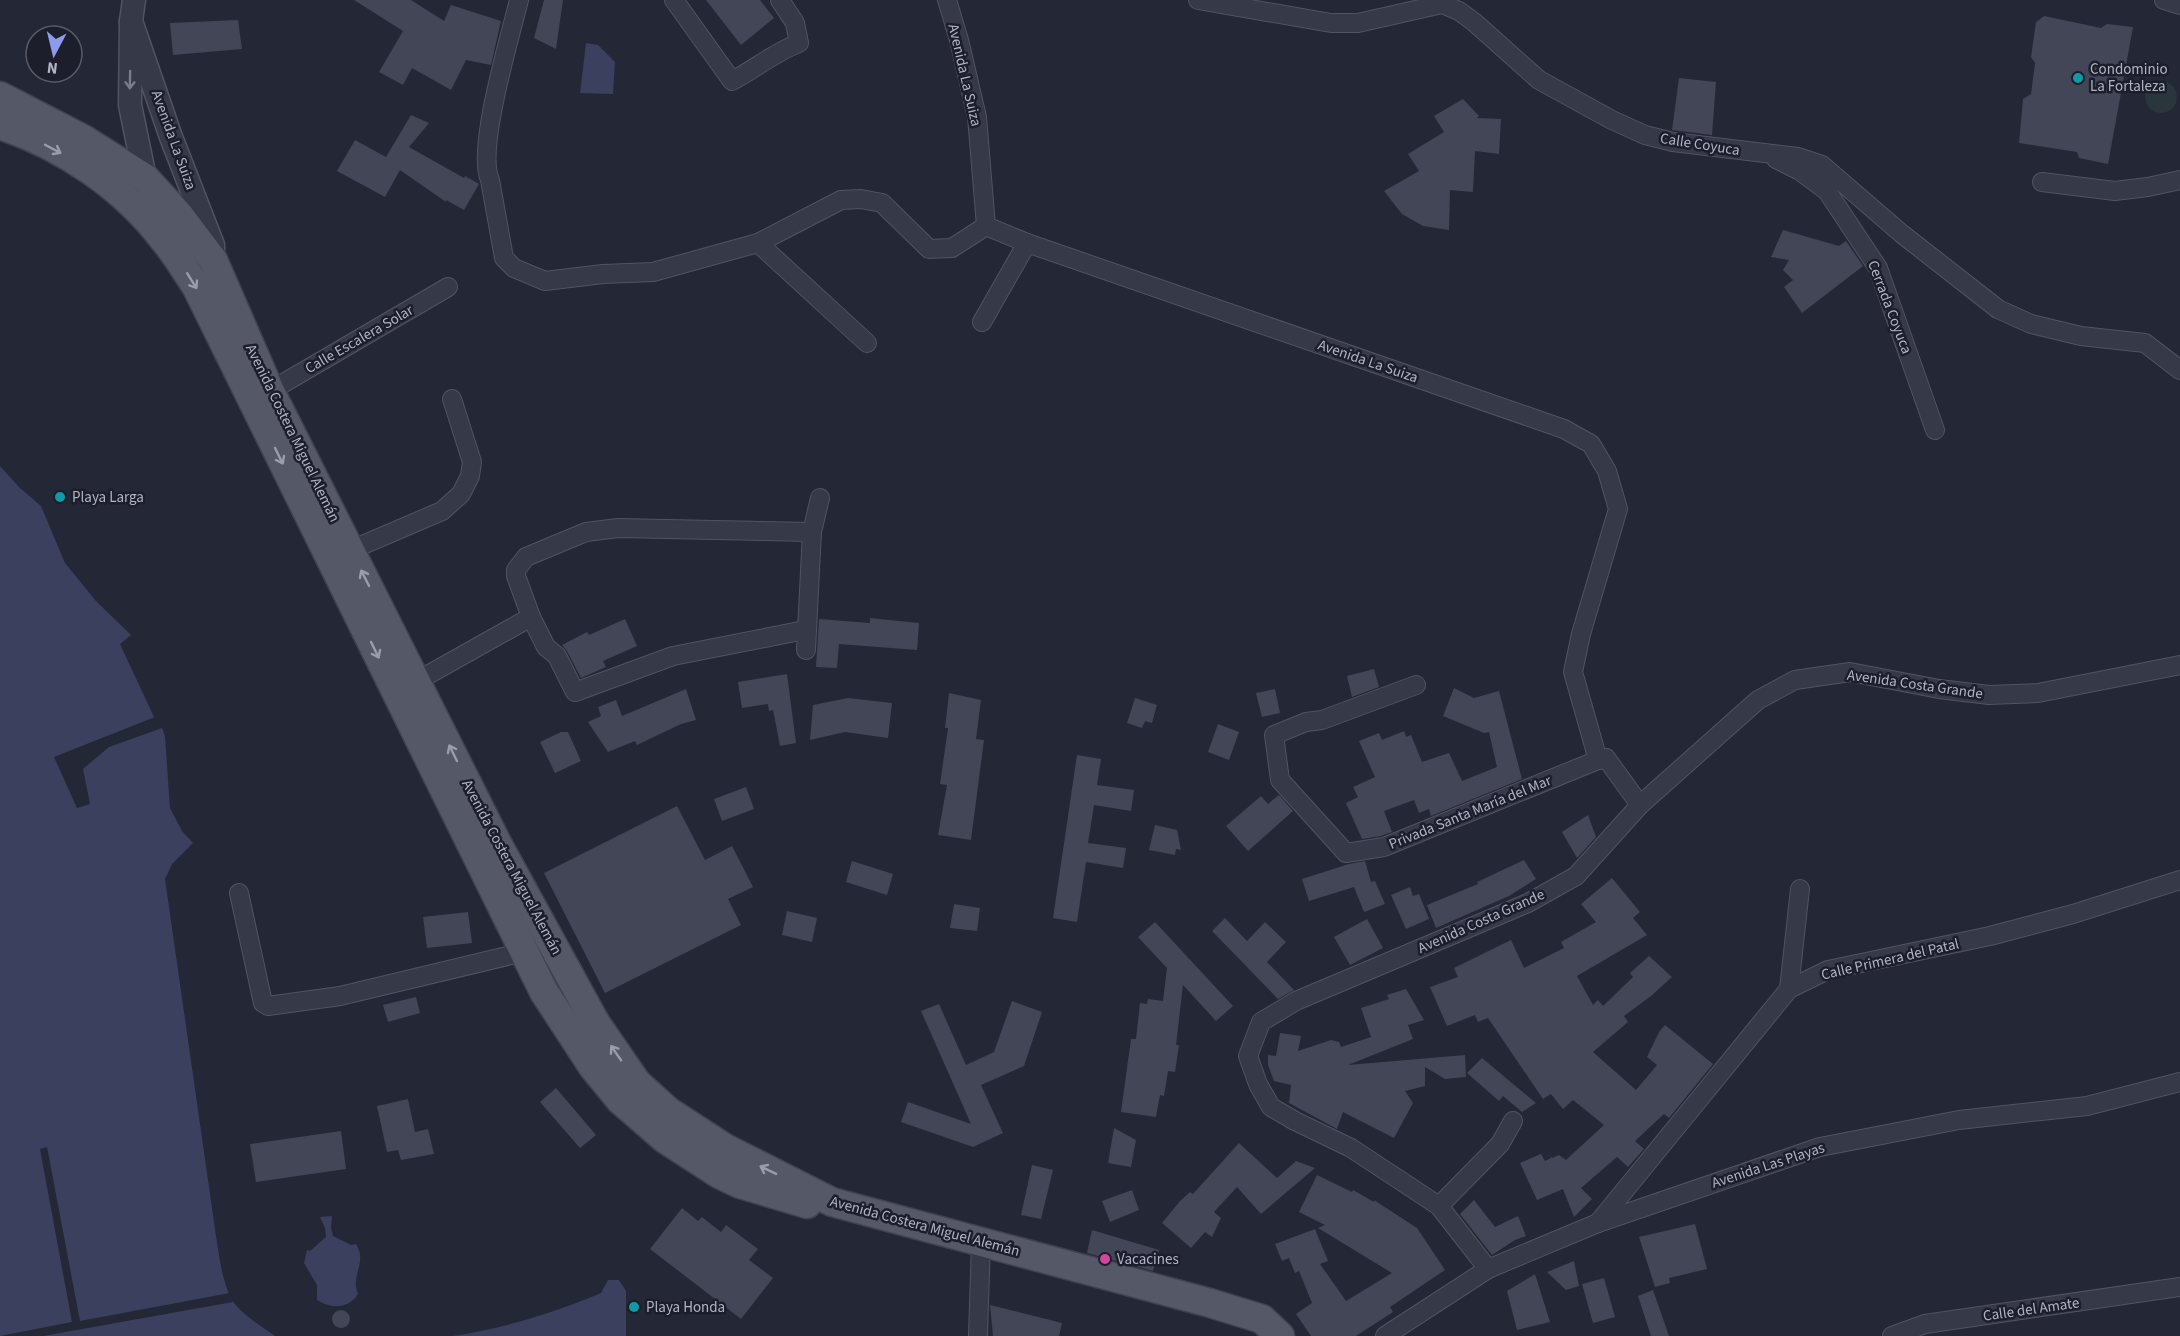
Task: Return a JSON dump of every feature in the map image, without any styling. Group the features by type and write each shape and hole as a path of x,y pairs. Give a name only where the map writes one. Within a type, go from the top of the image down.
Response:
{"main road":[{"name":"Avenida Costera Miguel Alemán","path":"0,96 85,140 145,178 179,215 213,260 270,391 508,863 595,1022 637,1083 668,1111 725,1148 832,1202 1217,1318 1249,1336"},
{"name":"Avenida Costera Miguel Alemán","path":"0,125 23,133 78,162 134,206 164,240 196,286 544,992 593,1067 620,1100 665,1139 719,1174 740,1184 981,1248 1252,1316 1262,1319 1280,1336"}],"street":[{"path":"519,0 489,126 485,170 490,180 504,258 514,268 545,280 652,272 758,243 841,200 861,199 882,203 929,249 952,248 986,226"},
{"path":"674,0 732,81 783,49 799,43 795,23 780,0"},
{"name":"Avenida La Suiza","path":"947,0 977,117 986,226 1027,243 1564,429 1591,444 1607,471 1618,509 1581,634 1573,672 1598,760"},
{"name":"Calle Coyuca","path":"1197,0 1331,23 1358,22 1442,4 1459,11 1474,22 1539,80 1612,120 1645,135 1673,142 1798,157 1822,165 1902,234 1998,309 2031,324 2081,336 2145,343 2180,370"},
{"path":"2164,0 2180,5"},
{"name":"Avenida La Suiza","path":"132,11 130,105 145,178"},
{"name":"Avenida La Suiza","path":"132,11 171,137 213,245 213,260"},
{"name":"Cerrada Coyuca","path":"1767,154 1800,171 1827,191 1878,268 1935,430"},
{"path":"134,206 145,178"},
{"path":"2043,182 2115,191 2180,180"},
{"path":"758,243 867,343"},
{"path":"982,322 1027,243"},
{"name":"Calle Escalera Solar","path":"270,391 448,287"},
{"path":"351,550 442,511 461,494 470,476 472,462 452,399"},
{"path":"806,650 805,630 812,532 820,498"},
{"path":"805,630 673,656 575,692 557,656 546,646 531,617 516,576 516,570 526,557 586,532 618,528 812,532"},
{"path":"417,681 531,617"},
{"name":"Avenida Costa Grande","path":"1488,1269 1439,1206 1351,1148 1271,1107 1257,1084 1248,1056 1261,1022 1296,1001 1528,903 1576,876 1640,805 1758,700 1795,680 1850,672 1989,695 2038,693 2180,665"},
{"name":"Privada Santa María del Mar","path":"1416,685 1274,735 1280,780 1346,853 1383,847 1598,760"},
{"path":"1598,760 1606,758 1640,805"},
{"name":"Calle Primera del Patal","path":"1598,1223 1789,989 1828,970 1990,936 2073,914 2180,880"},
{"path":"1789,989 1800,889"},
{"path":"239,893 263,1003 268,1005 340,996 524,952"},
{"name":"Avenida Las Playas","path":"1385,1336 1488,1269 1598,1223 1820,1147 1959,1120 2087,1106 2180,1082"},
{"path":"1439,1206 1500,1144 1513,1121"},
{"path":"978,1336 981,1248"},
{"name":"Calle del Amate","path":"1892,1336 2177,1292"}],"shaded area":[{"path":"2161,81 2172,86 2177,97 2172,108 2161,113 2150,108 2145,97 2150,86"}],"water":[{"path":"586,43 598,45 615,62 613,94 580,93"},
{"path":"0,466 41,506 65,563 96,601 131,635 120,644 165,736 170,808 182,831 193,843 172,864 165,879 220,1262 227,1290 235,1304 275,1336 0,1336"},
{"path":"332,1216 333,1236 351,1245 356,1244 360,1257 356,1281 358,1294 350,1303 339,1306 328,1305 317,1300 317,1285 304,1263 307,1250 310,1251 326,1237 320,1217"},
{"path":"608,1280 619,1280 626,1291 626,1336 453,1336 510,1324 565,1307 601,1293"}],"pier":[{"path":"155,717 162,728 109,747 83,769 90,804 77,808 54,757"},
{"path":"47,1147 80,1321 230,1293 233,1302 43,1336 0,1336 72,1322 40,1149"}],"building":[{"path":"354,0 411,0 444,21 451,5 501,21 491,65 466,60 451,90 412,68 403,85 379,72 403,31"},
{"path":"544,0 563,0 556,49 534,38"},
{"path":"706,0 760,0 774,18 741,45"},
{"name":"Condominio La Fortaleza","path":"2044,16 2101,28 2107,24 2133,27 2108,164 2079,158 2077,152 2019,143 2023,99 2031,94 2035,63 2031,57 2036,22"},
{"path":"238,20 242,49 173,55 170,23"},
{"path":"1679,78 1716,82 1712,135 1672,130"},
{"path":"1463,99 1479,116 1477,118 1501,119 1499,154 1475,151 1473,192 1450,190 1449,230 1423,226 1402,214 1384,191 1419,171 1408,154 1444,132 1434,116"},
{"path":"411,115 429,123 409,147 479,184 464,210 446,200 446,202 400,170 385,197 337,171 355,140 386,157"},
{"path":"1783,230 1839,246 1846,241 1863,266 1802,313 1784,287 1793,280 1783,270 1789,260 1771,257"},
{"path":"870,618 919,623 917,650 839,644 837,668 816,667 819,619 870,623"},
{"path":"625,619 637,646 603,661 606,667 581,678 562,645 587,632 589,635"},
{"path":"1374,669 1379,687 1352,697 1347,676"},
{"path":"787,674 796,743 780,746 773,710 769,711 768,704 742,708 738,682"},
{"path":"1454,688 1474,698 1499,691 1522,779 1431,816 1429,809 1419,813 1414,800 1384,811 1392,832 1362,839 1346,803 1358,797 1353,787 1375,777 1359,741 1379,733 1382,740 1404,731 1406,737 1411,735 1422,762 1449,753 1462,781 1497,767 1489,732 1484,733 1443,716"},
{"path":"686,689 696,720 681,724 637,745 635,741 608,752 588,722 601,716 598,707 616,700 622,716"},
{"path":"1275,689 1280,713 1262,717 1256,693"},
{"path":"949,693 981,700 976,739 984,740 971,840 938,835 947,785 940,784 948,728 945,728"},
{"path":"848,698 892,703 888,738 845,732 810,740 813,705"},
{"path":"1135,698 1157,705 1152,723 1145,721 1142,728 1127,723"},
{"path":"1218,724 1239,732 1229,760 1208,752"},
{"path":"561,732 568,732 581,761 555,773 540,742"},
{"path":"1077,755 1101,759 1097,785 1134,790 1131,811 1094,805 1088,843 1126,848 1123,868 1086,862 1077,922 1053,918"},
{"path":"746,787 754,809 722,821 714,799"},
{"path":"1279,795 1293,811 1248,851 1226,826 1261,796 1268,804"},
{"path":"677,806 705,860 732,846 753,887 728,899 741,925 605,993 544,873"},
{"path":"1588,815 1596,837 1577,858 1562,832"},
{"path":"1155,825 1177,830 1181,850 1176,849 1175,855 1149,850"},
{"path":"1524,860 1536,879 1509,896 1436,928 1427,905 1478,884 1477,882"},
{"path":"852,861 893,874 887,895 846,882"},
{"path":"1365,861 1371,882 1375,881 1385,904 1364,912 1354,887 1309,901 1302,879"},
{"path":"1612,878 1640,912 1633,918 1647,935 1577,976 1593,1005 1598,1000 1603,1006 1633,977 1630,973 1649,956 1672,977 1624,1016 1628,1022 1593,1052 1636,1090 1657,1065 1647,1057 1665,1025 1713,1064 1669,1118 1664,1114 1635,1141 1644,1149 1628,1167 1617,1157 1581,1188 1592,1199 1574,1217 1563,1189 1537,1200 1520,1163 1541,1154 1545,1161 1551,1158 1550,1156 1552,1158 1559,1155 1566,1160 1604,1125 1573,1100 1563,1109 1551,1094 1543,1099 1488,1018 1478,1022 1475,1015 1447,1026 1430,987 1458,977 1454,968 1511,940 1524,968 1564,948 1561,942 1596,922 1581,904"},
{"path":"1410,887 1413,896 1419,894 1429,919 1406,929 1391,895"},
{"path":"954,904 980,908 977,931 950,928"},
{"path":"787,911 817,918 812,942 782,935"},
{"path":"468,912 472,943 427,948 423,917"},
{"path":"1225,918 1247,941 1265,922 1286,942 1267,962 1294,990 1278,999 1212,931"},
{"path":"1367,919 1383,948 1350,965 1334,937"},
{"path":"1155,922 1233,1006 1216,1021 1183,985 1175,1072 1168,1071 1164,1096 1160,1095 1156,1117 1121,1112 1131,1039 1136,1039 1140,1003 1147,1004 1148,999 1163,1001 1167,968 1138,937"},
{"path":"1406,989 1424,1020 1408,1025 1413,1039 1348,1065 1465,1055 1466,1077 1445,1079 1425,1067 1425,1086 1405,1091 1413,1103 1394,1138 1343,1112 1337,1129 1289,1103 1291,1085 1274,1081 1268,1065 1268,1055 1276,1056 1280,1033 1301,1036 1298,1051 1331,1040 1339,1042 1341,1047 1371,1037 1361,1008 1389,999 1387,995"},
{"path":"416,997 420,1013 388,1022 383,1005"},
{"path":"1012,1001 1042,1012 1024,1066 981,1085 1003,1133 973,1147 901,1122 908,1102 971,1124 921,1011 939,1004 966,1065 994,1052"},
{"path":"1482,1058 1536,1103 1522,1112 1503,1096 1499,1101 1467,1073"},
{"path":"556,1088 596,1135 580,1148 540,1102"},
{"path":"408,1099 415,1132 428,1129 434,1154 401,1160 398,1150 387,1152 377,1106"},
{"path":"1114,1128 1136,1140 1131,1167 1108,1163"},
{"path":"341,1131 346,1169 256,1182 250,1144"},
{"path":"1239,1143 1277,1178 1296,1161 1315,1168 1261,1214 1237,1187 1214,1212 1221,1218 1212,1237 1205,1232 1191,1248 1162,1223 1180,1201 1190,1192 1193,1194"},
{"path":"1032,1165 1053,1170 1041,1219 1021,1215"},
{"path":"1317,1175 1352,1192 1353,1190 1374,1202 1374,1200 1417,1228 1445,1270 1390,1307 1393,1312 1356,1336 1311,1336 1296,1314 1312,1303 1299,1271 1295,1273 1289,1258 1282,1261 1275,1244 1315,1229 1328,1261 1320,1264 1346,1301 1392,1273 1318,1228 1325,1225 1299,1212"},
{"path":"1132,1190 1139,1210 1110,1222 1102,1201"},
{"path":"1474,1200 1495,1227 1518,1216 1526,1236 1515,1240 1492,1255 1460,1214"},
{"path":"682,1208 698,1221 702,1217 721,1232 726,1225 758,1249 749,1260 773,1278 741,1319 650,1249"},
{"path":"1695,1224 1707,1269 1669,1278 1670,1283 1655,1287 1639,1237"},
{"path":"1092,1230 1159,1250 1153,1271 1087,1253"},
{"path":"1574,1261 1579,1286 1566,1290 1547,1272"},
{"path":"1535,1274 1550,1322 1517,1330 1507,1291"},
{"path":"1604,1278 1615,1317 1593,1323 1582,1284"},
{"path":"1653,1290 1669,1336 1651,1336 1638,1296"},
{"path":"990,1305 1062,1323 1059,1336 993,1336"},
{"path":"341,1310 347,1313 350,1319 347,1325 341,1328 335,1325 332,1319 335,1313"}],"place":[{"name":"Condominio La Fortaleza","path":"2078,78"},
{"name":"Playa Larga","path":"60,497"},
{"name":"Vacacines","path":"1105,1259"},
{"name":"Playa Honda","path":"634,1307"}]}
